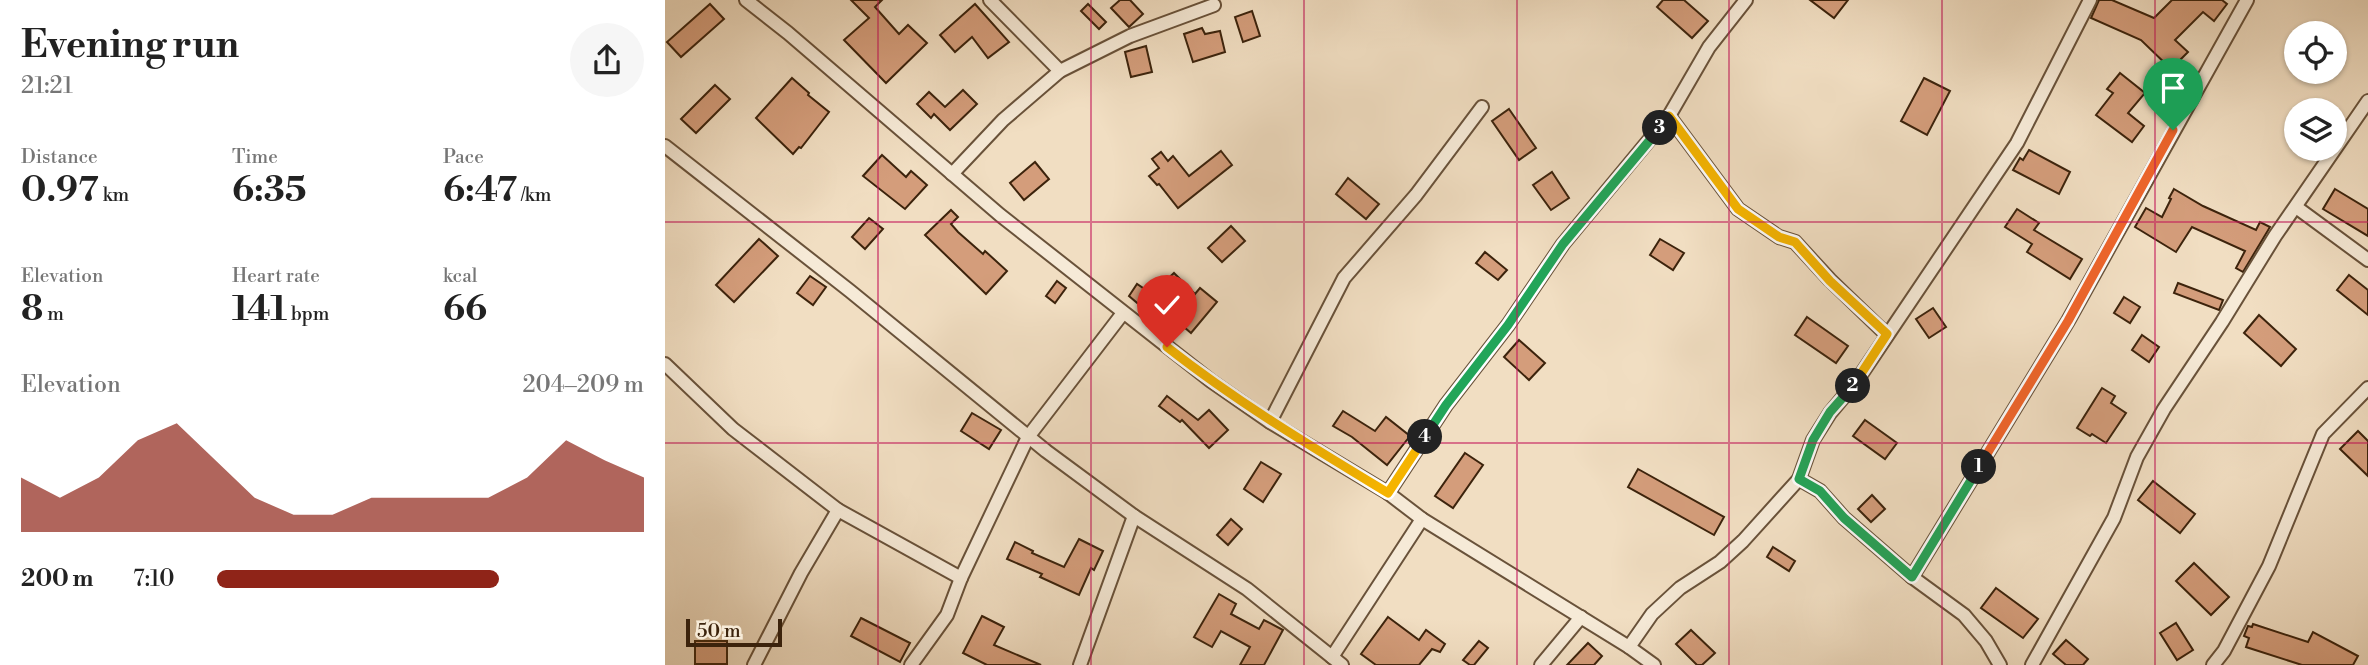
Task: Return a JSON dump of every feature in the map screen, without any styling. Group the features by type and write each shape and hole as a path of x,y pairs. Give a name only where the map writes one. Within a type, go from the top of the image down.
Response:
{"street":[{"path":"746,0 1000,215 1211,381 1270,422 1388,493 1422,519 1654,665"},
{"path":"990,0 1060,71"},
{"path":"1388,493 1446,405 1508,325 1563,244 1669,116 1709,47 1746,0"},
{"path":"1629,647 1652,614 1680,588 1720,562 1743,541 1799,479 1813,440 1830,412 1856,382 2017,144 2090,0"},
{"path":"1912,577 2068,321 2247,0"},
{"path":"952,174 1003,120 1060,71 1130,36 1214,5"},
{"path":"2032,665 2114,518 2137,457 2164,409 2368,102"},
{"path":"1270,422 1344,278 1416,195 1482,107"},
{"path":"1669,116 1738,209 1779,237 1795,242 1830,281 1887,334"},
{"path":"665,146 1028,437 1134,516 1247,589 1337,661 1422,519"},
{"path":"2296,208 2368,260"},
{"path":"911,665 947,615 961,578 1028,437 1123,313"},
{"path":"665,364 733,429 838,510 961,578"},
{"path":"2213,665 2224,651 2269,566 2323,434 2368,388"},
{"path":"1799,479 1820,491 1844,518 1912,577 1964,615 1986,641 2000,665"},
{"path":"754,665 800,573 838,510"},
{"path":"1080,665 1134,516"},
{"path":"1541,665 1580,617"}],"building":[{"path":"851,0 882,0 875,7 899,34 908,25 927,43 886,83 844,40 869,18"},
{"path":"1120,0 1130,0 1143,14 1129,27 1111,8"},
{"path":"1663,0 1684,0 1708,21 1692,38 1657,7"},
{"path":"1810,0 1848,0 1834,18"},
{"path":"2099,0 2112,0 2154,18 2172,0 2222,0 2227,4 2214,21 2203,12 2175,40 2188,52 2171,69 2141,40 2091,18"},
{"path":"710,4 724,19 681,57 667,42"},
{"path":"975,4 1009,42 988,58 972,37 955,52 940,35"},
{"path":"1088,4 1106,22 1099,29 1081,11"},
{"path":"1252,11 1260,36 1243,42 1235,17"},
{"path":"1202,28 1205,34 1220,31 1225,52 1193,62 1184,34"},
{"path":"1146,46 1152,72 1131,77 1125,52"},
{"path":"2120,73 2145,93 2128,113 2144,126 2132,142 2096,115 2113,93 2107,89"},
{"path":"792,78 829,112 801,148 793,154 756,118"},
{"path":"1924,78 1950,91 1927,135 1901,121"},
{"path":"715,85 730,99 696,133 681,119"},
{"path":"963,90 977,104 950,130 934,114 931,118 917,104 929,92 945,107"},
{"path":"1509,109 1536,148 1519,160 1492,121"},
{"path":"2029,150 2070,172 2059,194 2013,170"},
{"path":"1221,151 1232,165 1178,208 1149,176 1159,168 1152,159 1161,152 1168,161 1173,156 1189,176"},
{"path":"882,155 906,177 911,171 927,185 905,209 863,176"},
{"path":"1035,162 1049,179 1024,200 1010,183"},
{"path":"1552,172 1569,198 1551,210 1533,185"},
{"path":"1348,178 1379,204 1366,219 1336,194"},
{"path":"2174,189 2203,206 2256,230 2260,222 2270,227 2243,272 2236,268 2245,251 2192,227 2176,252 2135,227 2146,208 2162,217"},
{"path":"2335,189 2368,209 2368,236 2323,209"},
{"path":"2017,209 2039,223 2034,230 2082,259 2070,279 2027,252 2032,244 2005,227"},
{"path":"951,210 958,217 951,224 958,232 1007,271 986,294 925,235"},
{"path":"869,218 883,229 865,249 852,237"},
{"path":"1231,226 1245,241 1222,262 1208,248"},
{"path":"759,239 778,256 734,302 716,285"},
{"path":"1660,239 1684,253 1673,270 1650,255"},
{"path":"1485,252 1507,270 1498,280 1476,263"},
{"path":"1174,273 1195,294 1200,288 1217,302 1191,333 1170,315 1162,324 1129,296 1137,284 1152,294"},
{"path":"2349,275 2368,290 2368,315 2337,290"},
{"path":"810,276 826,287 813,305 797,293"},
{"path":"1057,281 1066,288 1055,303 1046,296"},
{"path":"2178,283 2223,300 2219,310 2174,293"},
{"path":"2124,297 2140,307 2130,323 2114,313"},
{"path":"1933,308 1946,327 1929,338 1916,319"},
{"path":"2259,315 2296,349 2281,366 2244,333"},
{"path":"1807,317 1848,346 1836,363 1795,335"},
{"path":"2142,335 2159,347 2149,362 2132,350"},
{"path":"1519,340 1545,363 1529,380 1504,357"},
{"path":"2102,388 2115,396 2111,403 2126,413 2106,443 2077,428"},
{"path":"1167,396 1198,420 1209,410 1228,430 1209,448 1182,420 1180,422 1159,406"},
{"path":"1343,411 1375,431 1386,417 1410,436 1387,465 1352,437 1333,426"},
{"path":"972,413 1001,430 989,449 961,431"},
{"path":"1865,420 1897,443 1885,459 1853,436"},
{"path":"2358,431 2368,441 2368,476 2340,449"},
{"path":"1465,453 1483,465 1453,508 1435,496"},
{"path":"1261,462 1281,474 1263,502 1244,489"},
{"path":"1638,469 1724,517 1714,535 1628,487"},
{"path":"2153,481 2195,514 2180,533 2138,500"},
{"path":"1872,495 1885,509 1871,522 1858,509"},
{"path":"1231,519 1242,529 1228,545 1217,535"},
{"path":"1079,539 1103,551 1094,570 1091,568 1079,595 1040,577 1042,574 1007,559 1015,542 1064,567"},
{"path":"1773,547 1795,561 1789,571 1767,557"},
{"path":"2194,563 2229,597 2211,615 2176,581"},
{"path":"1996,588 2038,619 2023,638 1981,608"},
{"path":"1219,594 1236,604 1231,614 1259,629 1264,620 1283,630 1264,665 1240,665 1250,647 1221,631 1212,647 1194,637"},
{"path":"982,616 1004,627 994,645 1041,665 987,665 963,653"},
{"path":"1388,617 1419,640 1426,630 1445,644 1440,652 1432,649 1419,665 1376,665 1361,654"},
{"path":"861,618 910,643 900,662 851,636"},
{"path":"2176,623 2193,650 2177,660 2160,633"},
{"path":"2253,624 2308,642 2313,632 2358,656 2353,665 2302,665 2246,647 2249,638 2244,636 2248,626 2252,627"},
{"path":"1691,630 1715,653 1702,665 1697,665 1676,644"},
{"path":"2066,640 2088,659 2083,665 2066,665 2053,654"},
{"path":"695,641 727,641 727,664 695,664"},
{"path":"1479,641 1488,648 1474,665 1470,665 1463,660"},
{"path":"1588,643 1602,656 1594,665 1567,665"}],"route":[{"path":"1167,347 1270,422 1388,493 1446,405 1508,325 1563,244 1669,116 1738,209 1779,237 1795,242 1830,281 1887,334 1813,440 1799,479 1820,491 1844,518 1912,577 2068,321 2173,130"}]}
